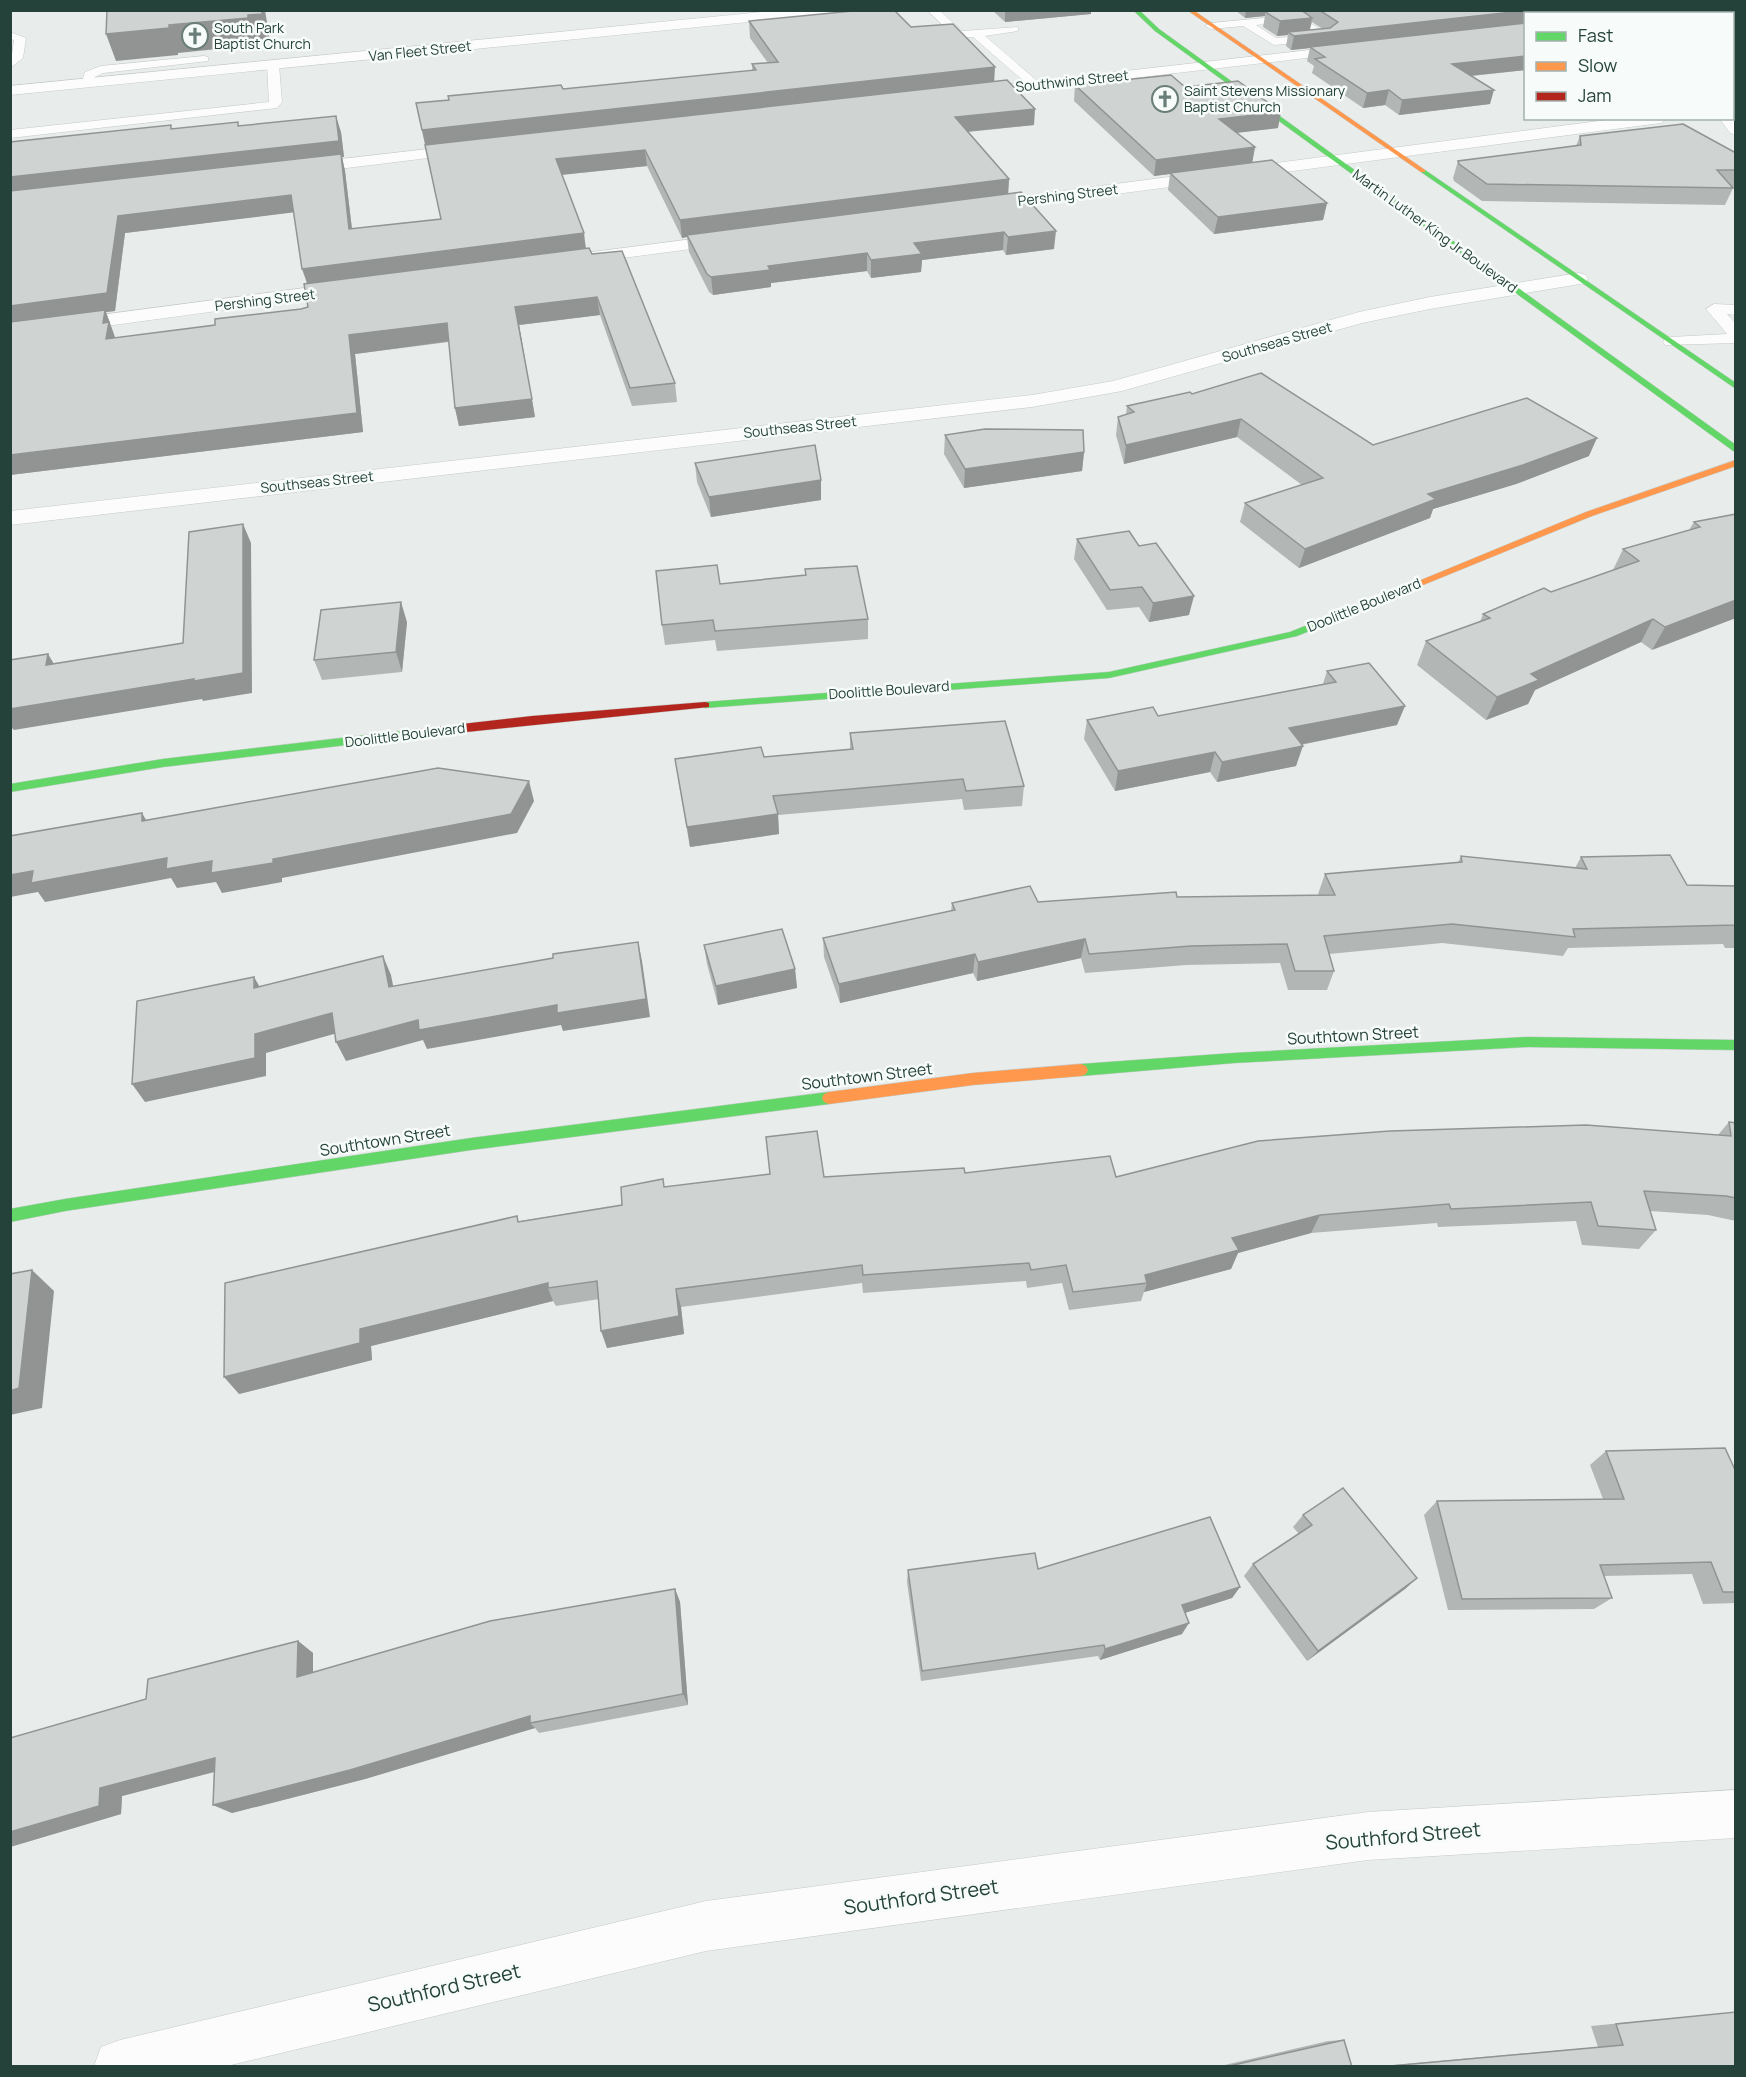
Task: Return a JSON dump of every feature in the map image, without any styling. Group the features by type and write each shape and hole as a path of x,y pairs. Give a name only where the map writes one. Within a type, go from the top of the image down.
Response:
{"main road":[{"name":"Martin Luther King Jr Boulevard","path":"1135,10 1208,66 1736,450"},
{"path":"1189,10 1258,60 1733,383"},
{"name":"Doolittle Boulevard","path":"10,788 162,763 532,720 870,691 1109,675 1293,634 1589,514 1736,463"},
{"name":"Southtown Street","path":"10,1216 65,1205 471,1143 973,1079 1234,1058 1528,1042 1736,1045"}],"street":[{"name":"Van Fleet Street","path":"10,91 87,84 204,61 273,65 829,10"},
{"name":"Southwind Street","path":"952,95 1364,48"},
{"name":"Pershing Street","path":"970,208 1645,120"},
{"path":"285,170 487,147"},
{"path":"555,262 745,237"},
{"name":"Southseas Street","path":"10,518 1032,401 1126,384 1359,318 1514,288 1579,279"},
{"name":"Pershing Street","path":"10,333 366,286"},
{"name":"Southford Street","path":"120,2067 706,1926 1368,1836 1736,1814"}],"lane":[{"path":"932,10 959,35"},
{"path":"1211,26 1297,18 1327,37 1274,42"},
{"path":"1245,23 1295,56"},
{"path":"937,37 1014,29"},
{"path":"975,33 1036,85"},
{"path":"10,35 20,38 17,57 10,65"},
{"path":"10,134 273,105 276,102 273,65"},
{"path":"1736,309 1714,309 1736,334"},
{"path":"1671,342 1736,338"}],"building":[{"path":"107,10 262,10 262,14 248,15 248,18 169,25 169,28 106,34"},
{"path":"863,10 894,10 911,27 953,24 995,67 422,130 416,103 449,100 448,96 561,85 563,89 756,70 752,64 778,62 749,21"},
{"path":"1301,10 1312,18 1280,21 1265,12"},
{"path":"1319,10 1531,10 1294,36 1288,32 1330,28 1338,22"},
{"path":"1532,10 1680,10 1687,12 1532,12"},
{"path":"1524,23 1524,56 1452,64 1494,90 1402,100 1389,90 1367,93 1315,59 1325,57 1310,47"},
{"path":"1171,75 1185,87 1238,81 1281,112 1219,119 1255,147 1156,160 1075,85"},
{"path":"1007,80 1035,109 955,117 1009,179 680,220 645,150 556,159 584,233 302,269 291,195 118,216 107,293 10,306 10,191 341,154 349,229 441,219 425,145"},
{"path":"336,116 339,141 10,177 10,142 171,125 171,129 238,122 238,126"},
{"path":"1683,124 1736,153 1736,170 1717,170 1733,188 1487,184 1458,161 1581,145 1580,136"},
{"path":"1272,160 1327,203 1218,217 1170,173"},
{"path":"1021,192 1056,231 1008,237 1004,232 914,243 922,254 871,260 867,253 768,266 770,270 711,277 707,274 687,235"},
{"path":"589,248 592,254 622,251 675,383 630,388 597,297 515,307 532,399 455,408 447,323 349,335 357,413 10,455 10,322 105,310 103,323 109,322 106,339 215,325 215,319 301,309 308,307 304,284"},
{"path":"1261,373 1373,445 1527,398 1597,438 1523,465 1428,494 1436,499 1305,549 1245,503 1323,478 1241,419 1126,445 1118,417 1134,412 1127,406 1190,392 1192,394"},
{"path":"985,429 1083,430 1084,452 965,469 945,435"},
{"path":"815,445 821,480 709,497 695,463"},
{"path":"1736,514 1736,600 1665,627 1653,619 1531,674 1539,680 1497,697 1426,641 1490,618 1483,614 1544,588 1551,592 1639,561 1623,549 1700,527 1694,522"},
{"path":"243,524 243,673 10,709 10,660 48,654 46,665 183,643 189,532"},
{"path":"1129,531 1139,546 1156,543 1194,596 1153,603 1142,587 1110,590 1077,539"},
{"path":"717,565 720,584 806,575 805,569 857,566 868,619 715,631 713,620 662,625 656,571"},
{"path":"401,602 396,652 314,660 321,610"},
{"path":"1369,663 1405,706 1289,728 1303,746 1222,762 1215,752 1118,771 1087,720 1153,707 1158,716 1336,682 1327,671"},
{"path":"1005,721 1024,786 966,791 963,779 773,796 778,814 687,827 675,759 761,747 764,757 853,749 850,733"},
{"path":"438,768 529,781 511,814 273,859 273,863 211,873 212,861 166,869 167,858 31,883 33,871 10,875 10,836 142,813 142,821"},
{"path":"1670,855 1687,885 1736,886 1736,925 1573,929 1575,937 1452,924 1324,936 1334,971 1295,971 1287,944 1191,946 1089,954 1085,939 978,962 975,954 839,984 823,938 955,910 952,903 1030,886 1038,902 1176,892 1177,897 1335,895 1325,874 1462,862 1461,856 1587,869 1581,857"},
{"path":"782,929 795,969 716,986 704,945"},
{"path":"638,942 646,999 557,1013 557,1005 419,1030 418,1020 336,1042 332,1013 255,1034 255,1058 132,1084 137,1001 254,977 254,988 383,956 389,987 553,958 553,954"},
{"path":"1729,1122 1736,1123 1736,1198 1644,1191 1656,1230 1598,1226 1591,1202 1451,1209 1449,1204 1320,1215 1232,1238 1239,1250 1145,1275 1147,1283 1073,1292 1066,1265 1031,1270 1029,1263 863,1275 862,1265 676,1289 679,1316 601,1331 597,1281 548,1288 548,1283 360,1329 360,1343 224,1377 225,1283 517,1216 518,1222 622,1205 621,1187 663,1179 664,1187 770,1174 766,1137 817,1131 824,1177 964,1168 965,1173 1110,1156 1116,1177 1258,1141 1390,1131 1586,1125 1731,1136"},
{"path":"32,1270 19,1388 10,1391 10,1274"},
{"path":"1725,1448 1736,1472 1736,1592 1723,1592 1711,1562 1600,1565 1612,1598 1462,1599 1437,1501 1624,1499 1606,1451"},
{"path":"1343,1488 1417,1578 1318,1651 1253,1564 1312,1525 1303,1515"},
{"path":"1210,1517 1240,1587 1182,1605 1189,1623 1105,1649 1104,1645 922,1671 908,1570 1035,1553 1038,1569"},
{"path":"675,1589 683,1694 530,1723 530,1716 350,1770 213,1805 215,1758 100,1788 99,1806 10,1832 10,1738 146,1699 148,1679 298,1641 297,1677 490,1621"},
{"path":"1736,2012 1736,2067 1379,2067 1623,2045 1616,2024"},
{"path":"1344,2040 1352,2067 1225,2067"}],"traffic: fast":[{"path":"1135,10 1157,30 1736,450"},
{"path":"1423,171 1736,387"},
{"path":"705,705 1109,675 1293,634 1397,592"},
{"path":"10,788 163,763 418,733"},
{"path":"1081,1070 1234,1058 1528,1042 1736,1045"},
{"path":"10,1216 65,1205 471,1144 829,1098"}],"traffic: slow":[{"path":"1189,10 1423,171"},
{"path":"1397,592 1589,514 1736,463"},
{"path":"829,1098 973,1079 1081,1070"}],"traffic: jam":[{"path":"418,733 532,720 705,705"}],"place":[{"name":"South Park Baptist Church","path":"195,36"},
{"name":"Saint Stevens Missionary Baptist Church","path":"1165,99"}]}
